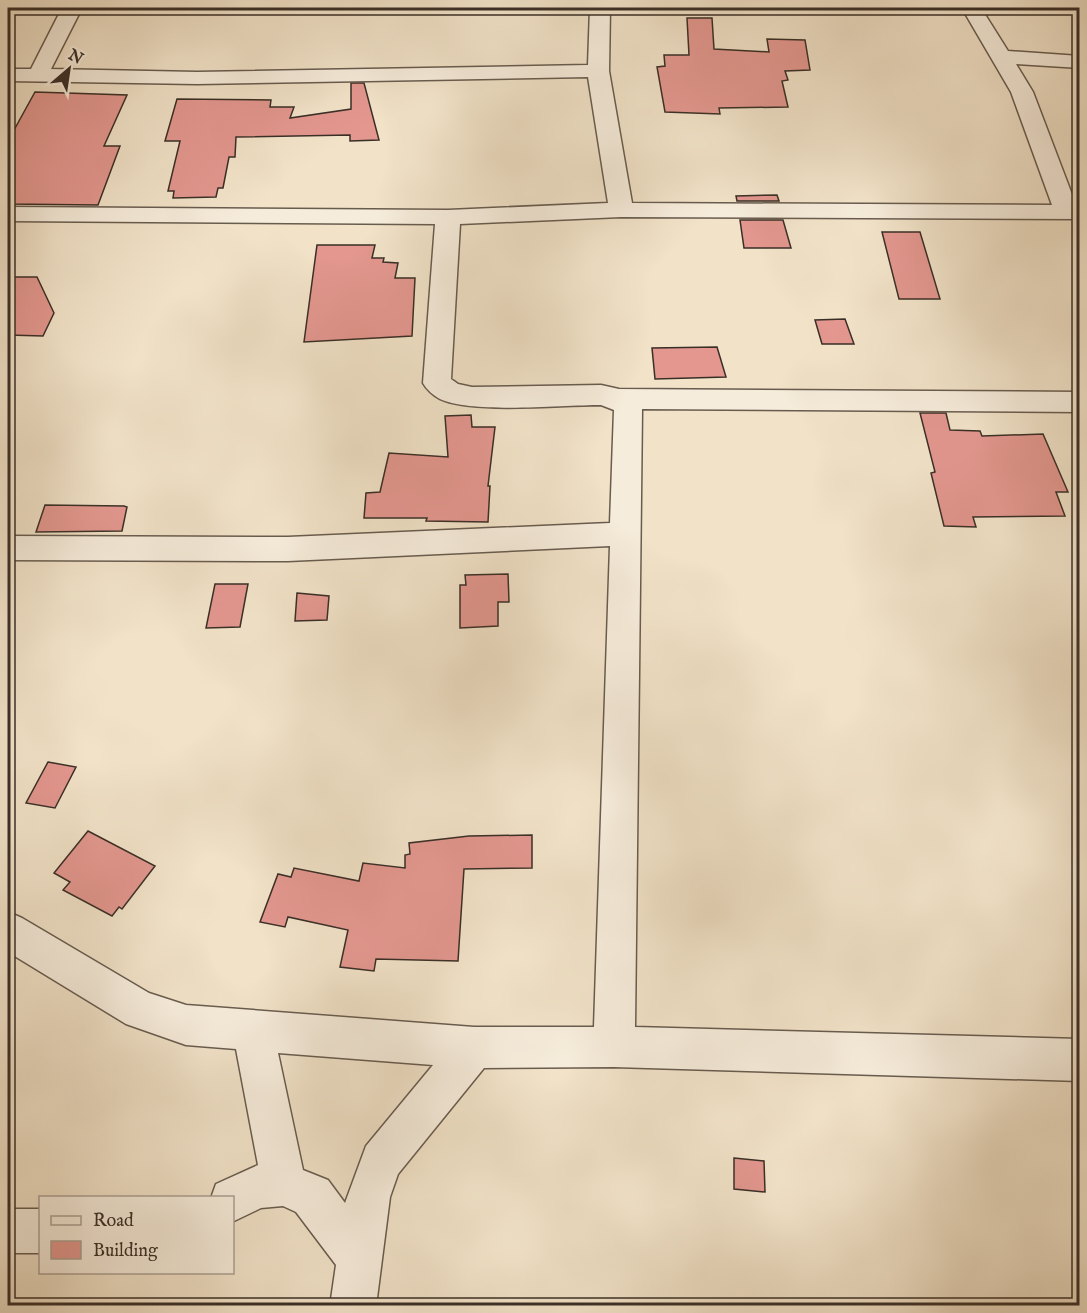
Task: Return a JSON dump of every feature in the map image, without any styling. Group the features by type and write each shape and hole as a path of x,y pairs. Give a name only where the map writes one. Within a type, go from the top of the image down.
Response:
{"street":[{"path":"38,75 72,8"},
{"path":"600,8 598,71 621,210"},
{"path":"8,214 448,217 621,210 1073,212 1022,92 974,11 969,8"},
{"path":"1001,57 1080,62"},
{"path":"8,75 197,78 598,71"},
{"path":"448,217 437,383 450,392 472,398 601,395 619,399 1080,402"},
{"path":"614,1047 628,407 619,399"},
{"path":"8,548 288,549 625,534"},
{"path":"8,931 140,1010 186,1025 474,1048 614,1047 1080,1060"},
{"path":"252,1031 284,1184"},
{"path":"352,1305 368,1197 381,1161 474,1048"},
{"path":"234,1199 256,1187 284,1184 312,1196 359,1259"},
{"path":"8,1232 39,1231"}],"building":[{"path":"687,18 712,18 714,49 769,52 767,39 805,40 810,70 785,71 788,80 782,81 788,107 719,108 720,114 665,112 657,67 665,66 664,55 689,55"},
{"path":"351,83 364,83 379,140 350,141 350,135 236,137 235,157 229,157 223,188 218,188 216,197 173,198 174,191 168,191 180,141 165,141 177,99 271,100 270,107 294,107 290,118 351,109"},
{"path":"35,92 127,95 104,146 120,146 98,205 8,204 8,141"},
{"path":"777,195 779,201 737,201 736,196"},
{"path":"740,220 783,220 791,248 744,248"},
{"path":"882,232 920,232 940,299 899,299"},
{"path":"317,245 375,245 372,258 384,258 383,262 398,263 395,278 415,278 412,336 304,342"},
{"path":"8,277 37,277 54,313 43,336 8,335"},
{"path":"845,319 854,344 822,344 815,320"},
{"path":"717,347 726,377 655,379 652,348"},
{"path":"920,413 946,413 950,430 980,431 982,436 1043,434 1068,492 1056,492 1065,516 973,517 976,527 944,526 931,473 935,472"},
{"path":"471,415 472,427 495,427 488,486 490,486 488,522 426,521 427,518 364,518 366,493 380,492 389,453 448,457 445,416"},
{"path":"45,505 127,507 122,531 36,532"},
{"path":"508,574 509,602 498,602 498,626 460,628 460,585 466,585 465,575"},
{"path":"215,584 248,584 240,627 206,628"},
{"path":"297,593 329,596 327,620 295,621"},
{"path":"48,762 76,767 55,808 26,803"},
{"path":"88,831 155,866 122,909 119,907 112,916 63,890 70,882 54,873"},
{"path":"532,835 532,868 464,869 458,961 376,959 374,971 340,967 348,930 288,917 285,927 260,922 278,874 291,877 294,868 359,881 363,863 405,868 405,855 410,854 409,843 469,836"},
{"path":"734,1158 764,1161 765,1192 734,1189"}]}
